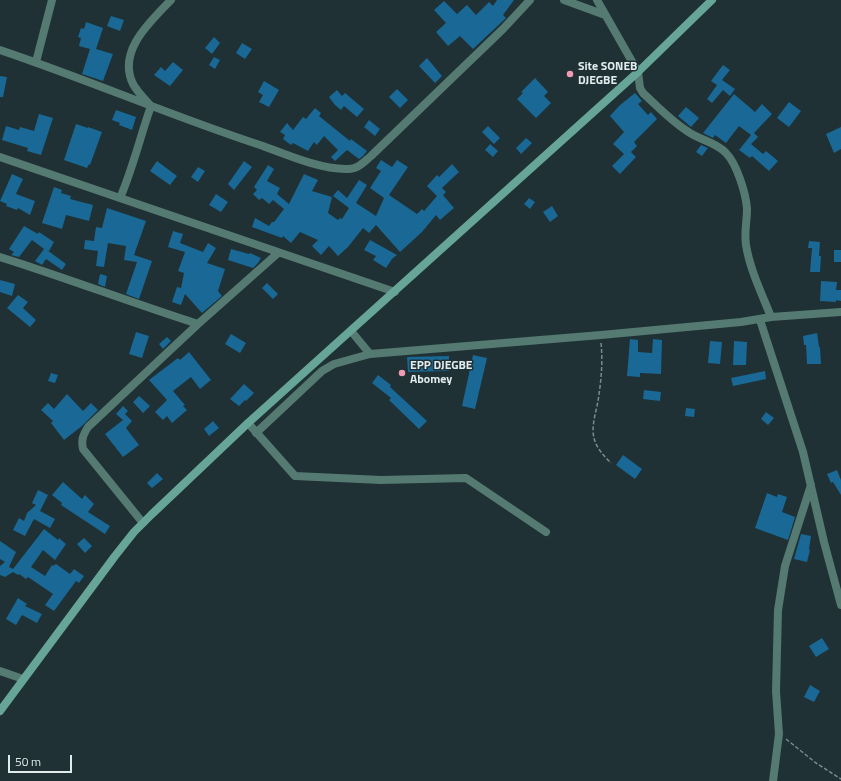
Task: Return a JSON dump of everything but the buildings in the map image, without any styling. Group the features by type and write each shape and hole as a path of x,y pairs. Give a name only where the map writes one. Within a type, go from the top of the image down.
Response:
{"street":[{"path":"36,62 52,0"},
{"path":"151,106 141,96 133,84 130,73 130,55 132,46 140,34 171,0"},
{"path":"0,50 239,138 325,166 350,169 358,167 503,28 530,0"},
{"path":"564,0 605,15"},
{"path":"597,0 638,72 640,88 643,93 660,110 685,131 720,147 728,154 734,164 747,208 745,233 749,258 771,317"},
{"path":"0,711 115,556 143,523 248,423 638,72 712,0"},
{"path":"120,198 129,178 151,106"},
{"path":"0,157 395,292"},
{"path":"143,523 82,449 81,441 83,434 88,427 198,324 278,253"},
{"path":"0,257 198,324"},
{"path":"256,433 322,372 334,364 370,354 601,335 760,320 771,317 841,312"},
{"path":"760,320 803,452 824,542 841,605"},
{"path":"351,331 370,354"},
{"path":"248,423 295,476 382,480 466,478 546,532"},
{"path":"773,781 779,734 776,691 778,610 785,566 811,485"},
{"path":"0,671 23,679"}],"path":[{"path":"601,335 603,359 594,424 594,438 600,450 611,463"},
{"path":"779,734 816,763 841,779"}],"place":[{"name":"Site SONEB DJEGBE","path":"570,74"},
{"name":"EPP DJEGBE Abomey","path":"402,373"}]}
